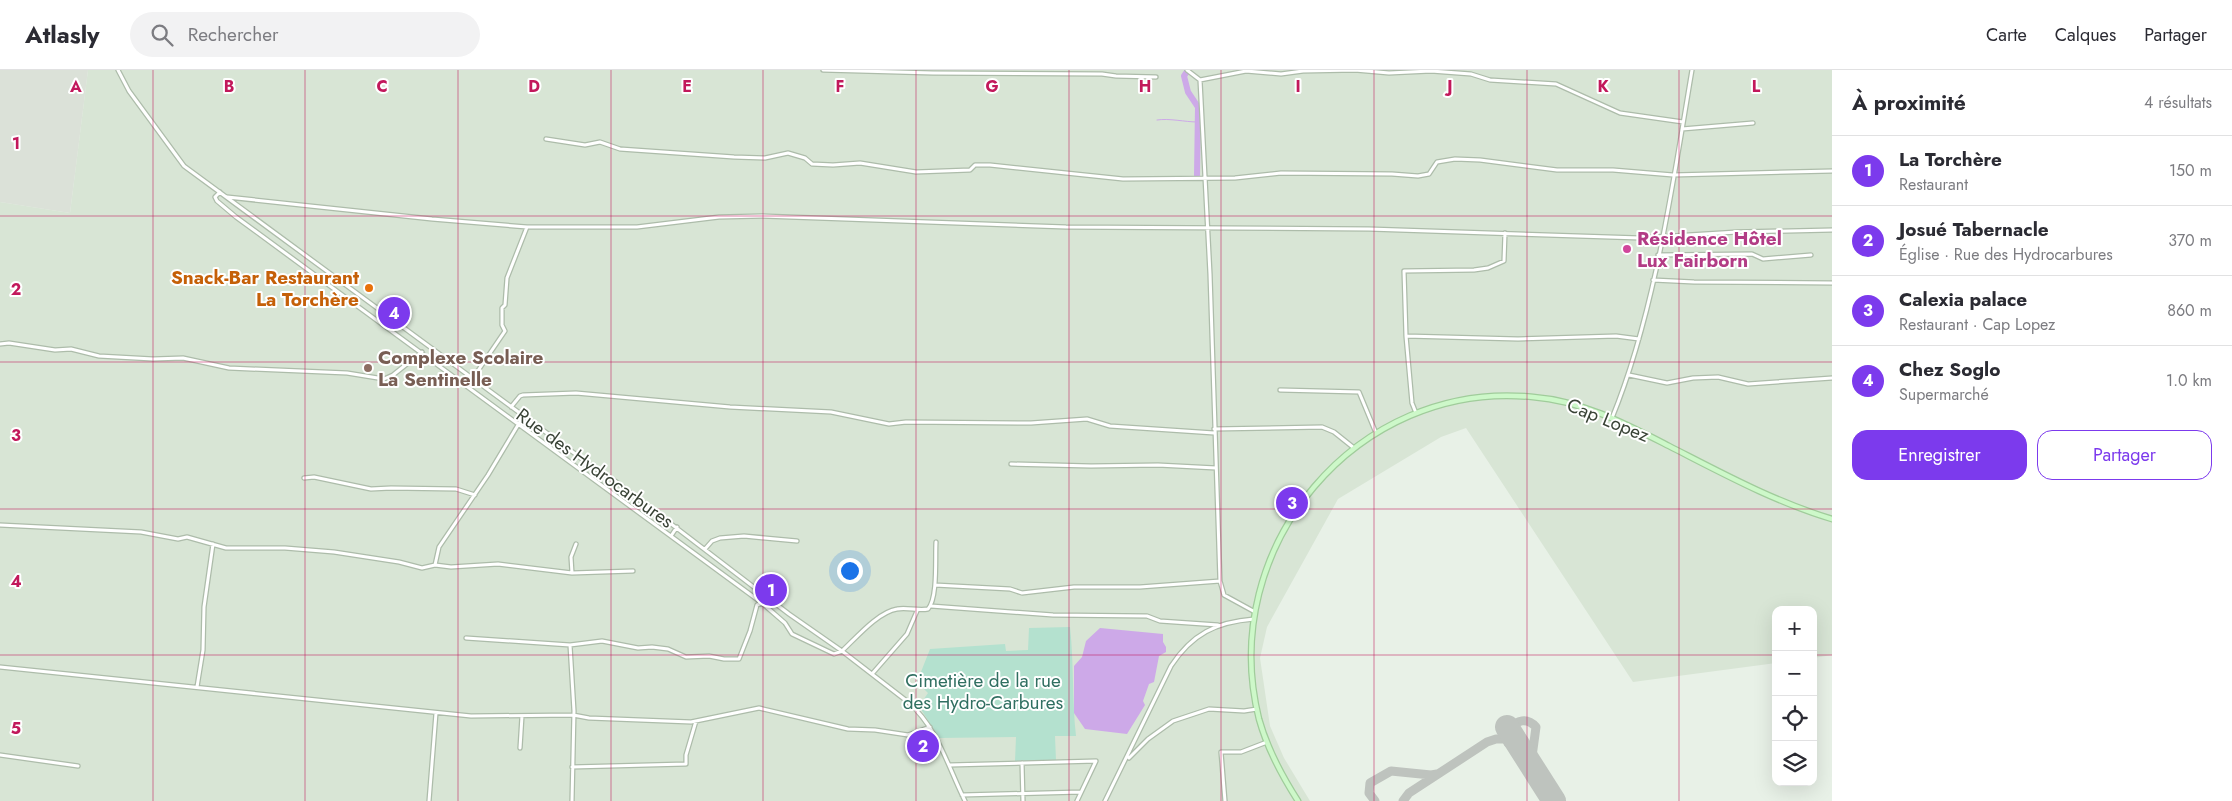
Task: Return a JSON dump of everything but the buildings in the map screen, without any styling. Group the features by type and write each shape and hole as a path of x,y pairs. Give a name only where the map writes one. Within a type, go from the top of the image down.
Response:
{"street":[{"name":"Rue des Hydrocarbures","path":"118,70 129,91 179,161 677,528 789,614 842,651 916,709 930,727 966,801"},
{"path":"822,70 991,71 1156,77"},
{"path":"1187,70 1200,80 1246,71 1281,74 1304,70 1355,70 1388,73 1431,71 1471,74 1490,80 1533,84 1546,83 1572,90 1620,113 1683,122"},
{"path":"1612,418 1629,375 1653,280 1692,70"},
{"path":"1200,80 1206,229 1210,274 1220,581 1224,595 1255,612"},
{"path":"1682,129 1753,123"},
{"path":"546,139 585,145 600,142 620,149 725,156 765,158 788,153 805,158 812,164 833,166 860,163 916,172 970,170 975,165 1123,179 1204,179 1281,173 1418,176 1429,174 1437,162 1456,159 1480,160 1566,171 1614,170 1673,175 1832,171"},
{"path":"220,192 215,197 216,201 236,217 762,603 785,623 792,634 799,639 834,654 842,651 886,612 899,608 917,611 928,610 931,606 935,585 936,542"},
{"path":"227,197 527,227 637,227 719,217 762,216 1066,227 1369,229 1623,238 1737,232 1832,230"},
{"path":"473,378 504,331 502,308 506,305 507,279 527,227"},
{"path":"1416,413 1412,403 1406,336 1404,271 1488,268 1504,261 1505,233"},
{"path":"1658,255 1752,254 1763,259 1811,255"},
{"path":"1653,280 1832,283"},
{"path":"1406,336 1518,339 1616,336 1639,339"},
{"path":"0,344 9,343 55,350 71,349 99,356 154,359 183,358 229,368 347,372 384,379 393,375 422,352"},
{"path":"1629,375 1667,383 1693,378 1718,377 1748,384 1832,378"},
{"path":"1280,390 1359,392 1376,433"},
{"path":"512,407 520,396 523,395 576,394 730,407 831,412 890,424 983,421 1031,423 1087,419 1110,426 1214,431 1322,427 1334,432 1354,448"},
{"name":"Cap Lopez","path":"1298,801 1278,767 1267,742 1257,709 1252,661 1255,612 1268,563 1292,515 1322,476 1354,448 1376,433 1416,413 1462,400 1515,396 1563,401 1612,418 1762,492 1832,519"},
{"path":"435,565 439,547 475,495 524,415"},
{"path":"1011,464 1158,465 1216,468"},
{"path":"304,478 314,477 371,489 456,489 475,495"},
{"path":"0,525 142,532 178,539 187,538 226,548 285,548 334,552 399,562 422,568 435,565 498,564 572,572 633,571"},
{"path":"671,536 677,528"},
{"path":"705,549 712,541 720,538 744,536 797,541"},
{"path":"197,687 203,650 204,607 213,544"},
{"path":"572,572 571,557 576,544"},
{"path":"935,585 1010,589 1022,593 1074,587 1140,587 1220,581"},
{"path":"466,638 570,645 602,641 623,646 668,649 686,657 709,656 724,659 740,659 757,605 762,603"},
{"path":"931,606 1053,615 1147,616 1160,621 1218,625 1254,619"},
{"path":"872,674 907,634 917,611"},
{"path":"1105,801 1126,762 1171,666 1182,649 1193,639 1218,625"},
{"path":"570,645 573,715 572,801"},
{"path":"0,667 298,696 470,716 573,715 672,722 696,721 759,708 848,729 875,730 908,735 930,727"},
{"path":"1126,762 1148,738 1173,721 1209,709 1244,711 1257,709"},
{"path":"428,801 436,713"},
{"path":"520,748 522,716"},
{"path":"572,767 686,764 686,755 696,721"},
{"path":"1225,801 1221,752 1241,752 1267,742"},
{"path":"0,755 78,766"},
{"path":"950,765 1096,761 1077,801"},
{"path":"1022,763 1023,801"},
{"path":"962,795 1081,792"}],"shaded area":[{"path":"0,70 88,70 70,213 0,202"},
{"path":"88,70 1832,70 1832,655 1817,657 1817,606 1772,606 1772,664 1633,682 1466,428 1441,437 1338,499 1267,627 1260,658 1270,726 1284,758 1310,801 0,801 0,202 70,213"},
{"path":"1100,628 1163,634 1166,652 1159,656 1154,682 1149,684 1143,701 1145,705 1127,734 1085,729 1074,713 1074,666 1082,657 1086,641"}],"green space":[{"name":"Cimetière de la rue des Hydro-Carbures","path":"1070,627 1076,736 1055,736 1056,761 1015,761 1016,737 939,738 919,706 928,693 917,682 930,649 1005,644 1006,651 1028,650 1029,628"}],"waterway":[{"path":"1188,70 1184,76 1188,92 1198,107 1197,175"},
{"path":"1157,120 1198,122"}],"taxiway":[{"path":"1508,743 1509,729 1512,726 1522,721 1533,724 1536,727 1531,764"},
{"path":"1403,801 1409,793 1487,742 1496,739 1507,739 1516,749 1524,753"},
{"path":"1375,801 1369,793 1370,783 1391,771 1437,774"}],"runway":[{"path":"1507,727 1554,801"}],"place":[{"name":"Résidence Hôtel Lux Fairborn","path":"1627,249"},
{"name":"Snack-Bar Restaurant La Torchère","path":"369,288"},
{"name":"Chez Soglo","path":"394,313"},
{"name":"Complexe Scolaire La Sentinelle","path":"368,368"},
{"name":"Calexia palace","path":"1292,503"},
{"name":"La Torchère","path":"771,590"},
{"name":"Josué Tabernacle","path":"923,746"}]}
